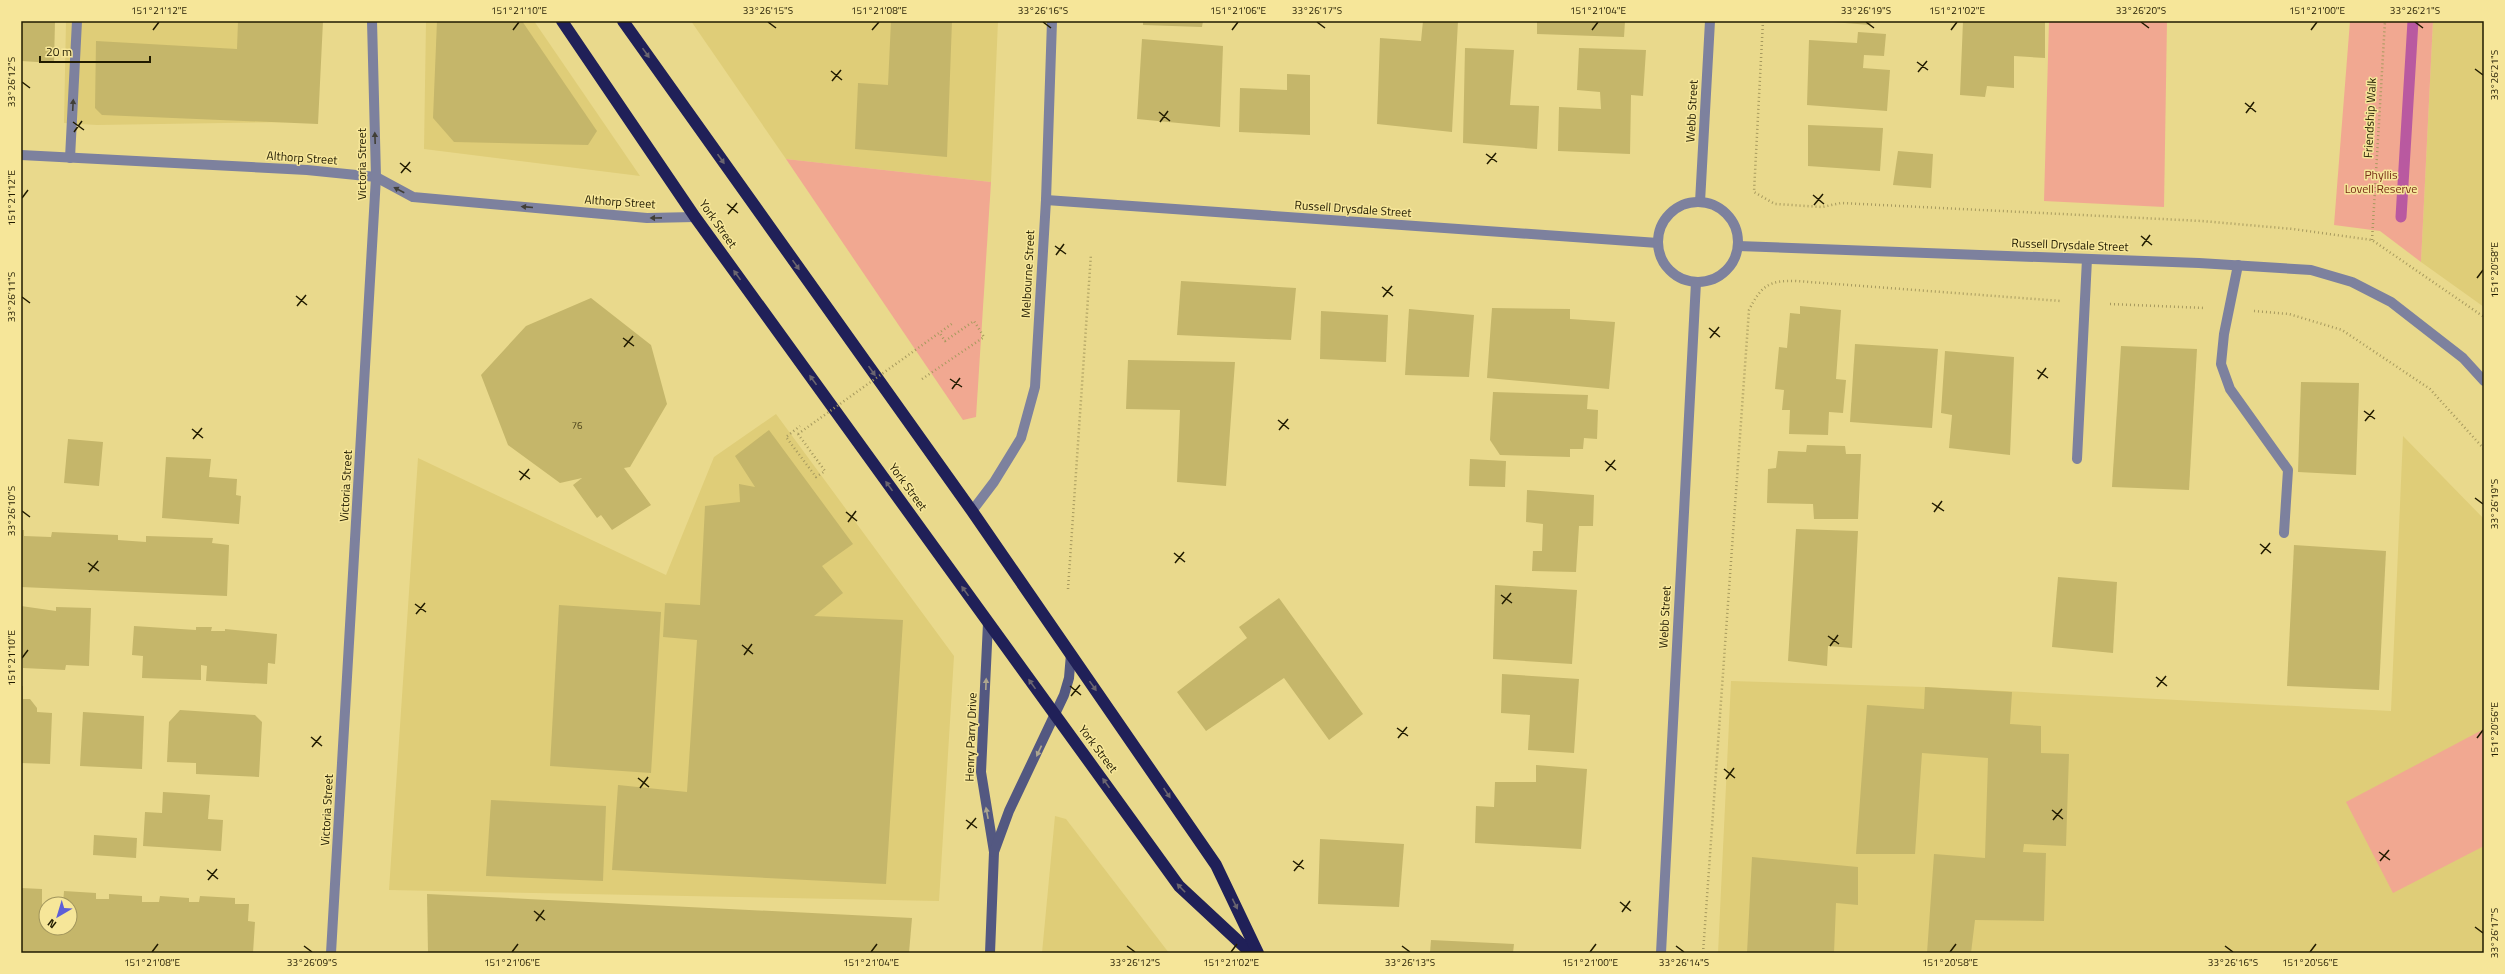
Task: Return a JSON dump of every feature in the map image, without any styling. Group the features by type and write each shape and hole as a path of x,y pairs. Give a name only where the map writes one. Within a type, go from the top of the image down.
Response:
{"highway":[{"name":"York Street","path":"562,21 695,217 1179,886 1251,953"},
{"path":"623,21 972,511 1216,866 1258,953"}],"main road":[{"name":"Henry Parry Drive","path":"988,623 981,772 994,852 990,953"},
{"name":"Henry Parry Drive","path":"994,852 1009,811 1055,716 1069,678 1071,654"}],"street":[{"path":"70,158 77,21"},
{"name":"Victoria Street","path":"331,953 376,177 372,21"},
{"name":"Melbourne Street","path":"972,511 994,482 1021,438 1035,387 1046,200 1052,21"},
{"name":"Webb Street","path":"1700,202 1710,21"},
{"name":"Althorp Street","path":"21,155 307,170 376,177 413,197 647,218 695,217"},
{"name":"Russell Drysdale Street","path":"1046,200 1658,243"},
{"path":"1700,202 1713,205 1724,212 1732,221 1738,246 1728,268 1719,276 1696,282 1684,280 1665,266 1658,243 1660,230 1666,218 1681,206 1700,202"},
{"name":"Russell Drysdale Street","path":"1738,246 2087,258 2310,270 2352,282 2391,302 2463,358 2484,381"},
{"path":"2077,459 2087,258"},
{"path":"2238,265 2224,334 2222,364 2230,389 2288,470 2284,533"},
{"name":"Webb Street","path":"1660,953 1696,282"}],"path":[{"path":"1763,21 1754,192 1775,204 1822,207 1841,203 2202,221 2293,229 2372,240 2484,317"},
{"name":"Friendship Walk","path":"2372,240 2385,21"},
{"path":"1068,589 1090,254"},
{"path":"1703,953 1749,310 1759,290 1780,280 2085,302 2229,309 2289,314 2342,330 2430,389 2484,449"},
{"path":"922,379 984,337 974,321 945,341 939,332"},
{"path":"800,426 786,437 816,477 825,471 798,434 952,323"}],"shaded area":[{"path":"66,21 316,21 294,122 97,125 64,123"},
{"path":"426,21 534,21 640,176 424,149"},
{"path":"691,21 998,21 991,182 786,159"},
{"path":"2433,21 2484,21 2484,307 2421,262"},
{"path":"776,414 954,656 939,901 389,890 418,458 666,575 714,457"},
{"path":"2403,436 2484,519 2484,953 1718,953 1731,681 1925,687 2391,711"},
{"path":"1055,816 1066,819 1169,953 1042,953"}],"green space":[{"path":"2049,21 2167,21 2164,207 2044,201"},
{"name":"Phyllis Lovell Reserve","path":"2350,21 2433,21 2421,262 2380,231 2334,225"},
{"path":"786,159 991,182 976,417 963,420"},
{"path":"2484,729 2484,846 2393,893 2346,802"}],"building":[{"path":"21,21 55,21 54,63 21,61"},
{"path":"238,21 323,21 318,124 102,115 95,108 96,41 237,49"},
{"path":"437,21 522,21 597,131 588,145 454,142 433,118"},
{"path":"891,21 952,21 947,157 855,149 858,83 888,85"},
{"path":"1143,21 1203,21 1202,27 1143,25"},
{"path":"1423,21 1458,21 1452,132 1377,124 1380,38 1421,41"},
{"path":"1537,21 1625,21 1624,37 1537,34"},
{"path":"1820,21 1871,21 1870,25"},
{"path":"1963,21 2045,21 2045,58 2014,56 2014,88 1987,86 1985,97 1960,95"},
{"path":"1858,32 1886,34 1884,56 1864,55 1863,68 1890,70 1887,111 1807,105 1809,40 1857,43"},
{"path":"1142,39 1223,46 1220,127 1137,119"},
{"path":"1465,48 1514,50 1510,105 1539,106 1537,149 1463,143"},
{"path":"1579,48 1646,50 1643,96 1631,95 1630,154 1558,151 1559,107 1601,109 1600,92 1577,90"},
{"path":"1287,74 1310,75 1310,135 1239,132 1240,88 1287,90"},
{"path":"1808,125 1883,128 1880,171 1808,166"},
{"path":"1898,151 1933,154 1931,188 1893,185"},
{"path":"1181,281 1296,288 1291,340 1177,335"},
{"path":"591,298 651,345 667,404 630,467 624,468 651,505 612,530 601,515 597,518 573,485 582,478 560,483 508,445 481,375 526,326"},
{"path":"1800,306 1841,310 1836,379 1846,380 1843,413 1829,412 1828,435 1789,434 1790,410 1782,410 1784,390 1775,389 1779,347 1787,348 1790,313 1800,314"},
{"path":"1492,308 1570,309 1570,319 1615,322 1609,389 1487,378"},
{"path":"1409,309 1474,315 1469,377 1405,375"},
{"path":"1321,311 1388,315 1386,362 1320,359"},
{"path":"1855,344 1938,349 1932,428 1850,422"},
{"path":"2121,346 2197,349 2189,490 2112,487"},
{"path":"1945,351 2014,357 2010,455 1949,448 1952,415 1941,413"},
{"path":"1128,360 1235,362 1226,486 1177,482 1180,410 1126,409"},
{"path":"2301,382 2359,383 2356,475 2298,472"},
{"path":"1493,392 1588,395 1587,409 1598,410 1597,439 1584,438 1583,449 1570,449 1570,457 1500,455 1490,440"},
{"path":"769,430 853,544 822,566 843,593 814,616 903,620 886,884 612,870 618,785 687,792 697,640 663,637 665,603 700,605 705,506 740,502 739,484 755,487 735,456"},
{"path":"68,439 103,442 99,486 64,483"},
{"path":"1807,445 1845,446 1846,454 1861,454 1858,519 1814,519 1813,504 1767,503 1768,469 1776,468 1778,451 1806,452"},
{"path":"166,457 211,459 209,477 237,479 236,495 241,496 239,524 162,518"},
{"path":"1470,459 1506,461 1505,487 1469,486"},
{"path":"1527,490 1594,495 1593,526 1579,526 1576,572 1532,571 1533,551 1542,551 1543,524 1526,522"},
{"path":"1796,529 1858,531 1852,648 1828,646 1827,666 1788,661"},
{"path":"21,530 24,530 24,536 51,537 52,532 118,535 118,540 146,542 146,536 213,538 212,543 229,545 227,596 21,587"},
{"path":"2294,545 2386,551 2379,690 2287,686"},
{"path":"2058,577 2117,582 2113,653 2052,647"},
{"path":"1495,585 1577,590 1572,664 1493,659"},
{"path":"1279,598 1363,714 1329,740 1284,678 1206,731 1177,692 1247,638 1239,627"},
{"path":"559,605 661,612 651,773 550,766"},
{"path":"21,606 56,611 56,607 91,608 89,666 66,665 65,670 23,668"},
{"path":"134,626 196,630 196,627 212,627 211,631 225,631 225,629 277,634 275,664 268,663 267,684 206,681 207,666 201,665 201,680 142,678 143,656 132,655"},
{"path":"1502,674 1579,679 1574,753 1528,750 1530,715 1501,713"},
{"path":"21,686 23,686 23,699 30,699 37,708 37,712 52,713 50,764 21,763"},
{"path":"1925,687 2012,692 2010,724 2041,726 2041,753 2069,754 2066,846 2024,844 2023,852 2046,853 2044,921 1975,920 1971,953 1927,953 1934,854 1985,858 1988,758 1922,753 1915,854 1856,854 1867,705 1924,709"},
{"path":"180,710 255,715 262,722 259,777 196,774 196,763 167,762 169,722"},
{"path":"83,712 144,716 142,769 80,766"},
{"path":"1536,765 1587,769 1581,849 1475,843 1476,806 1494,807 1495,782 1536,782"},
{"path":"163,792 210,795 208,819 223,820 221,851 143,846 145,812 162,813"},
{"path":"491,800 606,806 603,881 486,876"},
{"path":"94,835 137,838 136,858 93,855"},
{"path":"1320,839 1404,844 1399,907 1318,904"},
{"path":"1752,857 1858,867 1858,905 1836,903 1834,953 1747,953"},
{"path":"21,888 42,889 42,896 38,896 38,936 78,936 78,896 64,896 64,891 96,893 96,899 109,899 109,894 142,896 142,902 159,902 160,896 189,898 189,902 199,902 200,896 235,898 235,904 249,904 248,921 255,922 253,953 21,953"},
{"path":"427,894 912,918 909,953 428,953"},
{"path":"1431,940 1514,944 1513,953 1430,953"}],"waterway":[{"path":"2401,217 2413,21"}]}
